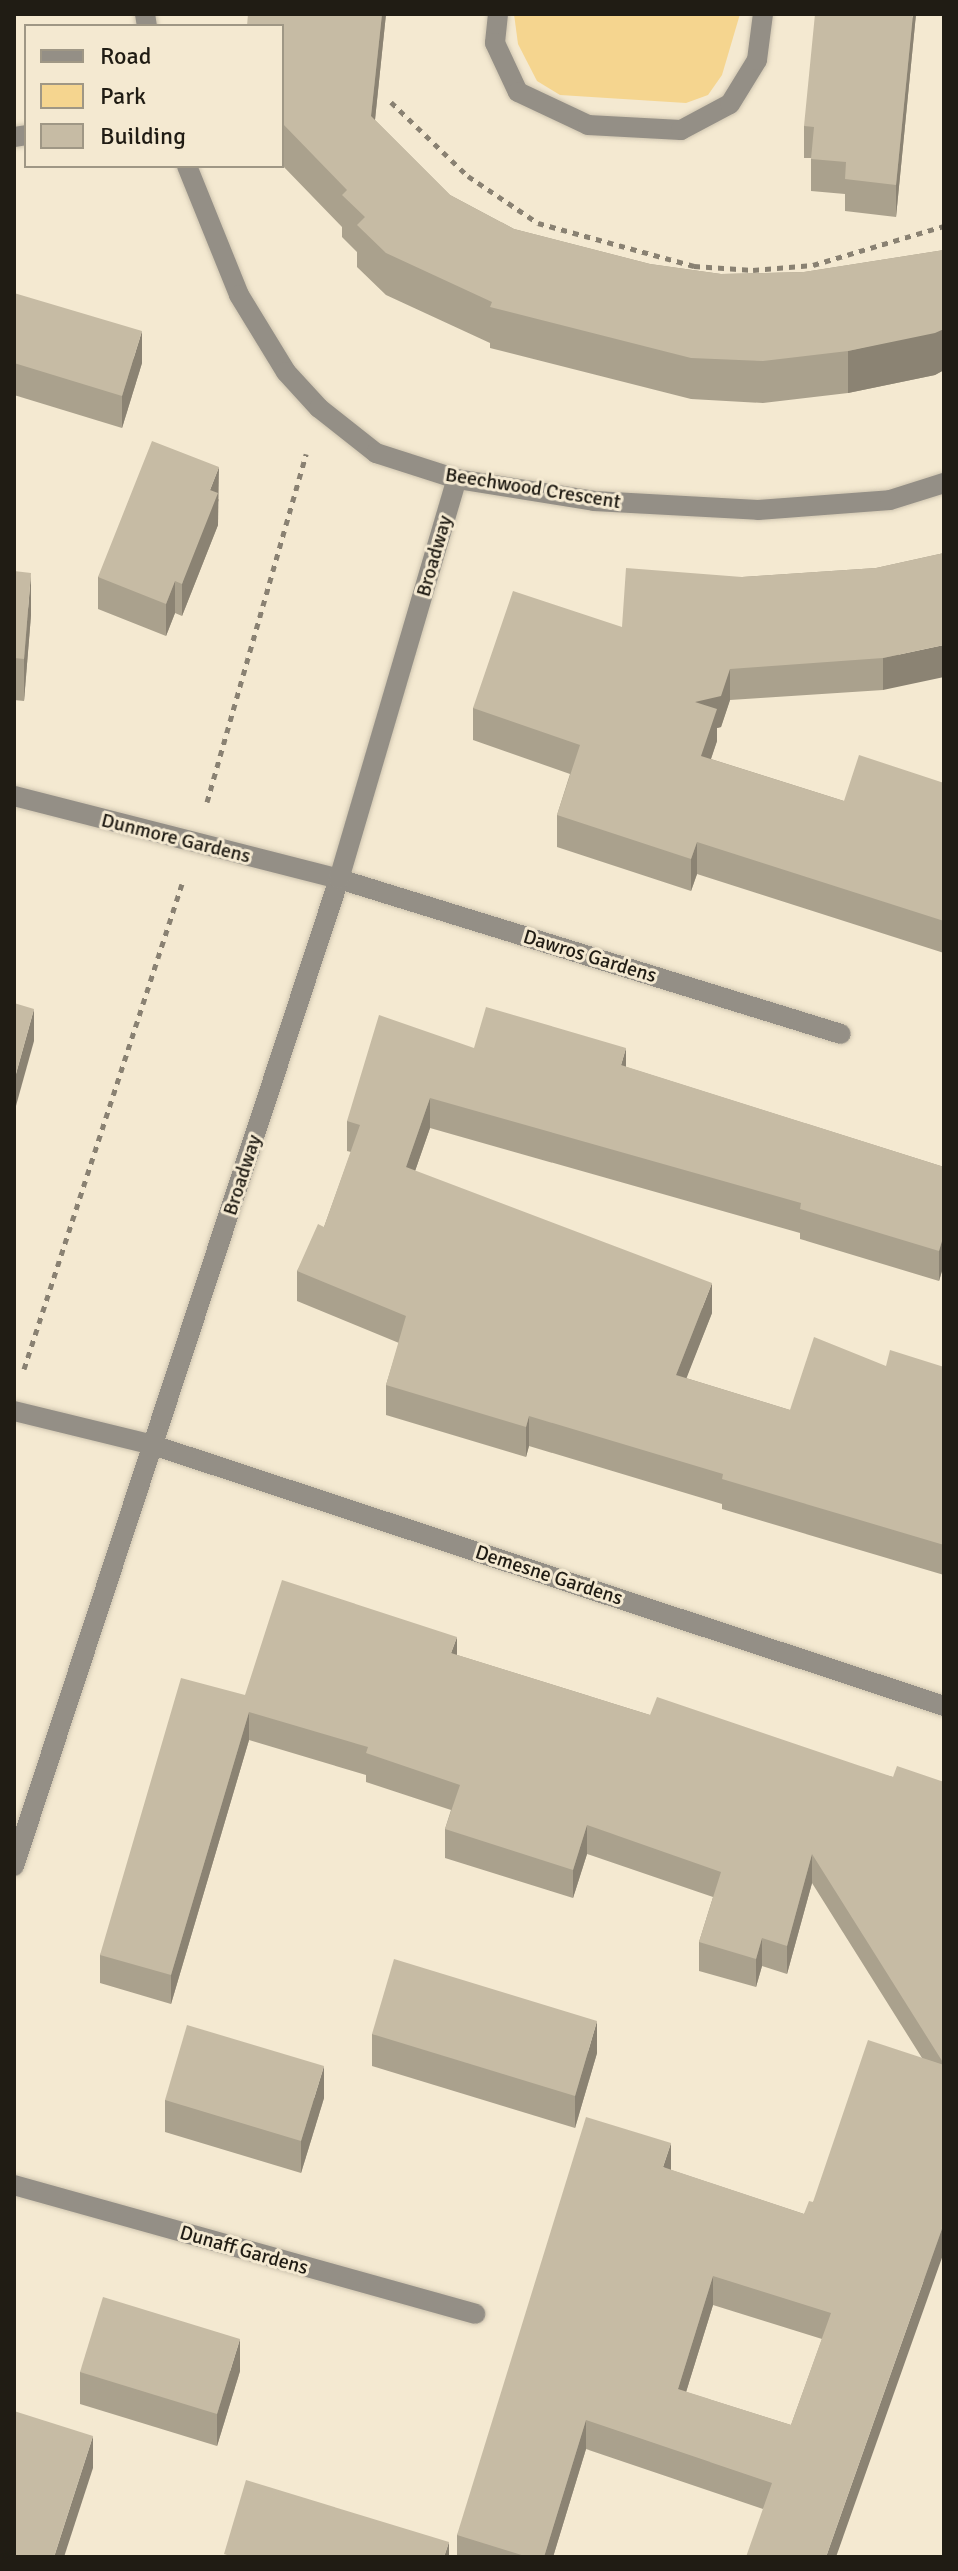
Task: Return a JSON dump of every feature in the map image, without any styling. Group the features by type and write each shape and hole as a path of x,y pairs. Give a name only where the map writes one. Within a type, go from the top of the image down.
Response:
{"street":[{"path":"498,14 495,43 518,92 588,125 681,130 730,104 757,60 763,14"},
{"name":"Beechwood Crescent","path":"188,168 239,295 286,372 319,408 376,453 457,479 594,501 758,510 890,500 944,483"},
{"name":"Broadway","path":"14,1866 339,879 457,479"},
{"name":"Dunmore Gardens","path":"14,796 339,879"},
{"name":"Dawros Gardens","path":"339,879 841,1034"},
{"name":"Demesne Gardens","path":"14,1411 153,1445 944,1706"},
{"name":"Dunaff Gardens","path":"14,2185 475,2314"}],"path":[{"path":"391,102 468,176 538,223 694,266 753,270 813,265 944,226"},
{"path":"19,1386 196,844 319,408"}],"green space":[{"path":"514,14 740,14 722,75 708,95 686,103 560,95 537,81 518,44"}],"building":[{"path":"248,14 382,14 371,116 450,195 514,229 650,264 721,274 804,272 944,250 944,329 848,351 763,361 691,358 490,307 492,302 386,253 357,225 365,217 342,195 347,190 284,125 284,24 247,24"},
{"path":"815,14 913,14 896,185 845,179 846,162 811,159 814,127 804,126"},
{"path":"14,293 142,331 122,396 14,363"},
{"path":"152,441 219,467 210,490 218,493 182,584 175,581 166,604 98,577"},
{"path":"944,553 944,645 883,658 730,669 721,696 695,702 717,709 701,756 844,801 859,755 944,783 944,921 697,842 691,859 557,815 580,745 473,708 513,591 622,627 626,568 742,577 876,568"},
{"path":"14,571 31,573 24,659 14,658"},
{"path":"14,1003 34,1009 14,1081"},
{"path":"486,1007 626,1048 621,1065 944,1167 944,1234 939,1251 800,1209 801,1203 430,1098 406,1167 712,1283 676,1375 790,1410 814,1337 886,1366 890,1350 944,1367 944,1545 722,1479 723,1474 529,1416 526,1427 386,1385 406,1316 297,1271 318,1224 324,1227 360,1125 347,1121 379,1015 474,1048"},
{"path":"282,1580 457,1637 451,1653 650,1715 657,1697 893,1777 897,1766 944,1782 944,2064 812,1854 787,1946 762,1938 756,1959 699,1942 721,1872 587,1825 573,1870 445,1829 460,1785 366,1753 368,1747 249,1712 171,1975 100,1955 181,1678 245,1695"},
{"path":"394,1959 597,2021 575,2096 372,2034"},
{"path":"187,2025 324,2066 301,2141 165,2100"},
{"path":"868,2040 944,2065 944,2223 826,2557 746,2557 772,2483 586,2420 544,2557 528,2557 457,2535 586,2117 671,2143 663,2167 804,2214 809,2201 813,2202","holes":["713,2276 831,2313 791,2425 678,2389"]},
{"path":"103,2297 240,2339 217,2414 80,2372"},
{"path":"14,2411 93,2436 54,2557 14,2557"},
{"path":"246,2480 449,2542 444,2557 233,2557 224,2554"}]}
